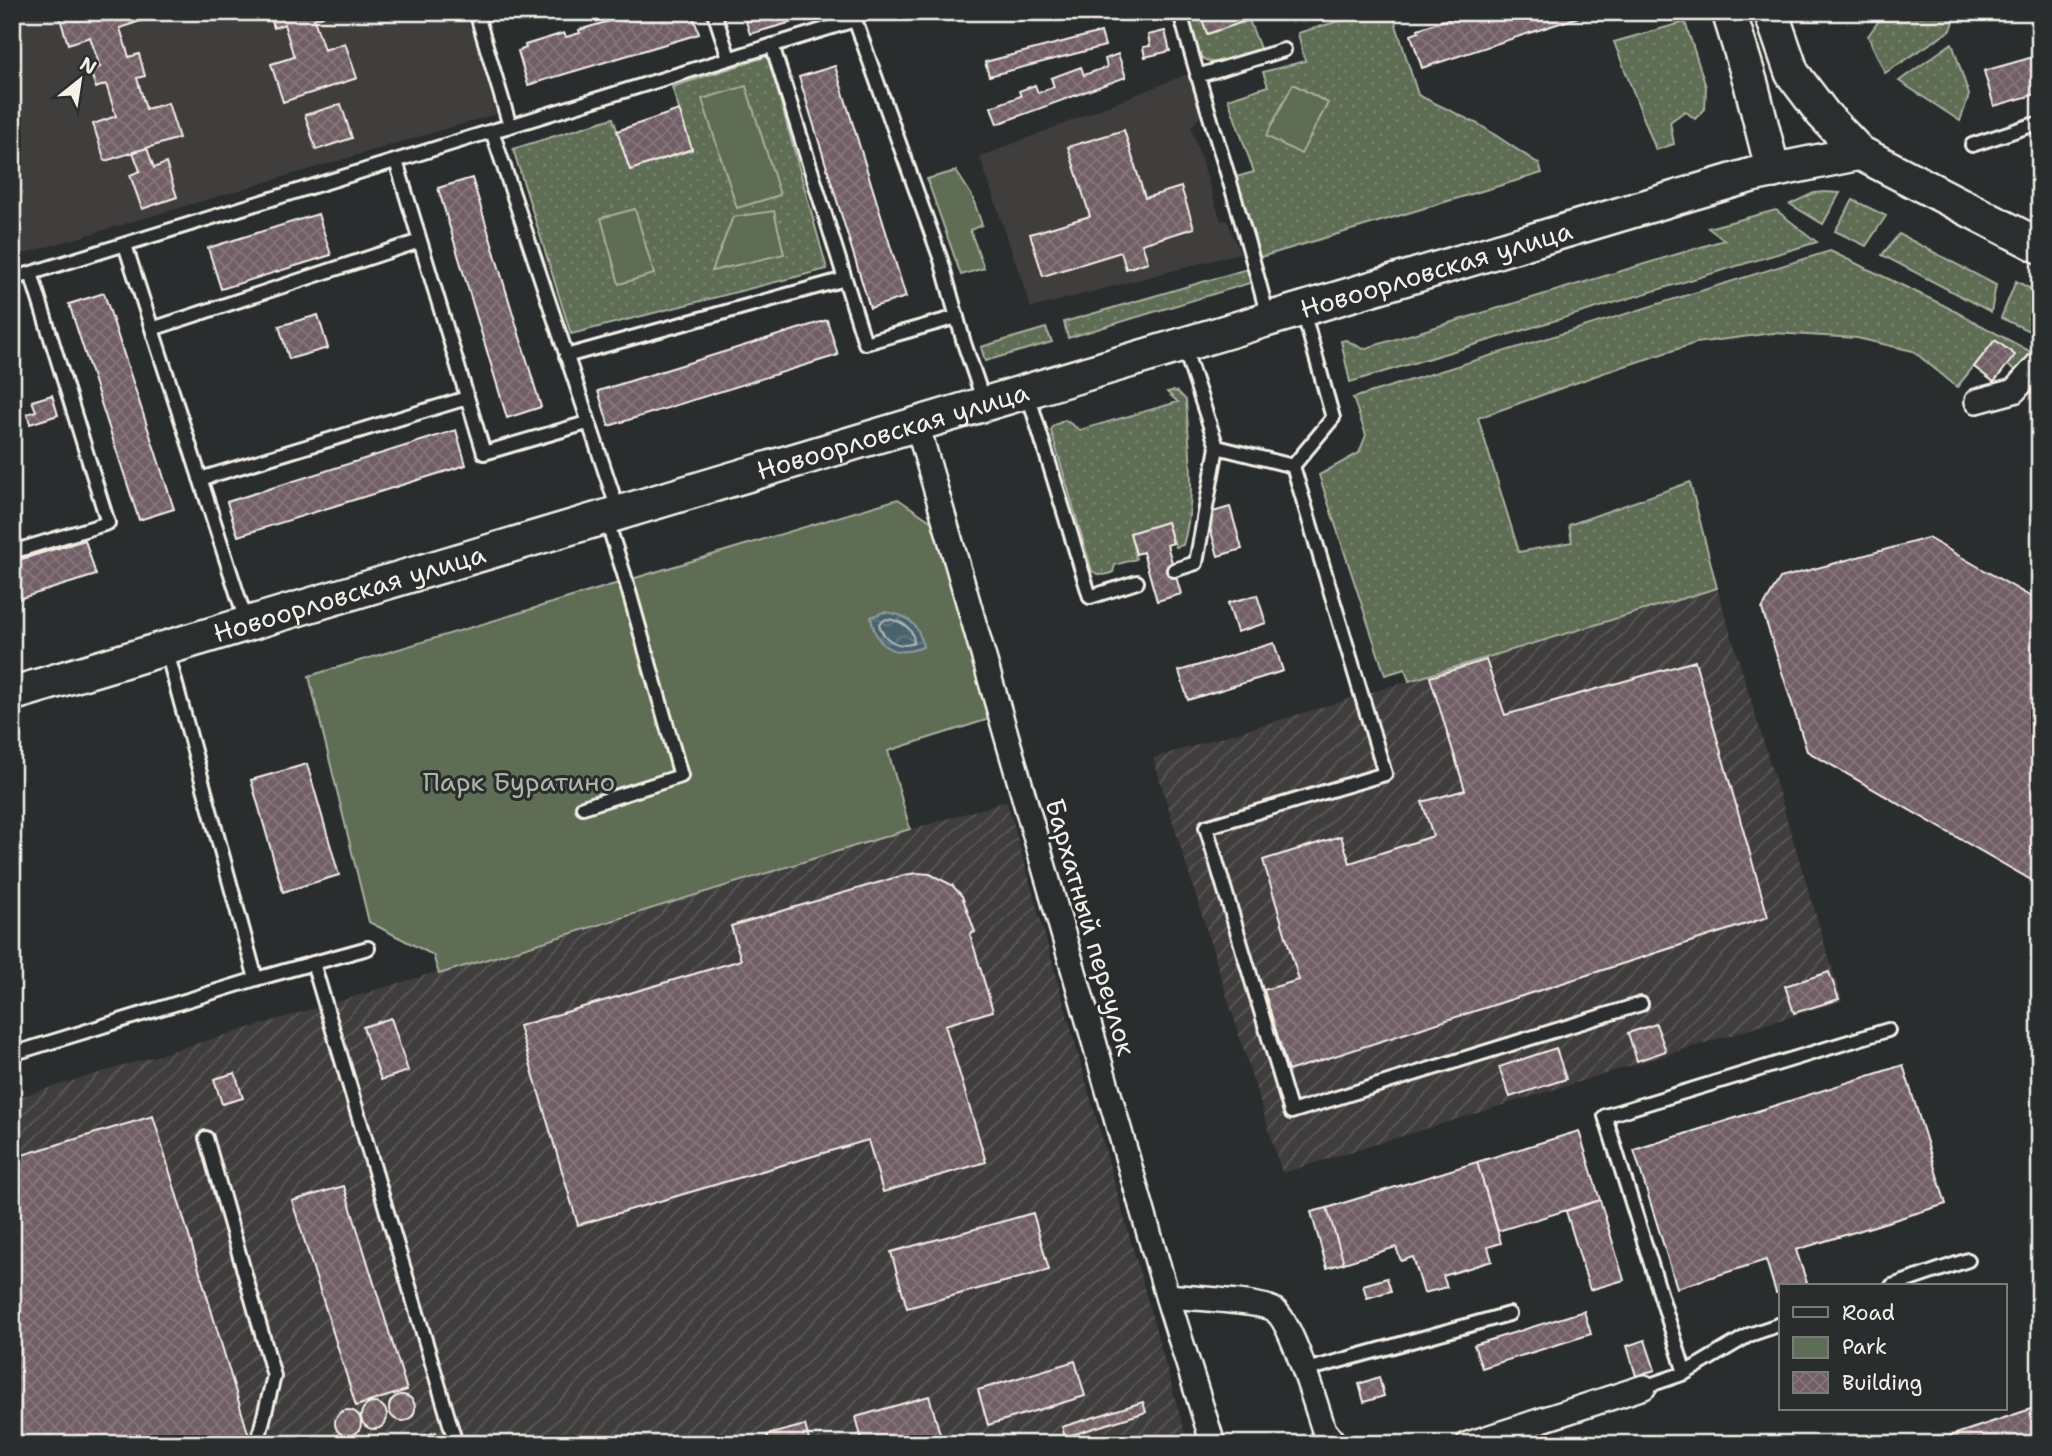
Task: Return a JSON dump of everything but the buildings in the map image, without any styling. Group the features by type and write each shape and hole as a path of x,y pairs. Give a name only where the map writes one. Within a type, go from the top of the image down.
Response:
{"street":[{"path":"1729,12 1773,171"},
{"path":"1771,12 1792,73 1823,114 1860,153 2040,246"},
{"name":"Новоорловская улица","path":"12,694 1269,318 1773,171 1860,153"},
{"path":"1978,401 2014,391 2040,362"},
{"name":"Бархатный переулок","path":"917,424 1167,1296 1213,1444"},
{"path":"1167,1296 1252,1304 1275,1310 1288,1328 1324,1430 1335,1444"},
{"path":"1468,1444 1644,1387"}],"lane":[{"path":"476,12 510,126"},
{"path":"714,12 729,58"},
{"path":"1180,12 1197,76 1254,258 1269,318"},
{"path":"12,279 855,20 941,260 984,402"},
{"path":"772,45 865,343 957,317"},
{"path":"1197,76 1283,50"},
{"path":"1972,145 2032,125 2040,125"},
{"path":"492,131 587,423 612,516 624,574 681,776 583,807"},
{"path":"396,161 484,453 587,423"},
{"path":"152,329 420,241"},
{"path":"125,244 247,623"},
{"path":"12,552 108,523 31,273"},
{"path":"566,356 845,279"},
{"path":"1293,466 1333,418 1302,309"},
{"path":"1174,570 1196,563 1217,447 1183,344"},
{"path":"1027,391 1090,597 1137,582"},
{"path":"200,479 467,398"},
{"path":"1217,447 1293,466"},
{"path":"1293,466 1385,774 1206,827 1291,1112 1641,1004"},
{"path":"166,648 256,979"},
{"path":"12,1054 256,979 368,948"},
{"path":"313,963 456,1444"},
{"path":"1685,1373 1605,1115 1888,1030"},
{"path":"206,1138 274,1376 257,1444"},
{"path":"1898,1284 1968,1260"},
{"path":"1303,1371 1509,1314"},
{"path":"1644,1387 1685,1373 1749,1335 1779,1325"}],"shaded area":[{"path":"12,12 466,12 496,114 20,255 12,231"},
{"path":"1190,73 1203,113 1191,128 1221,221 1227,220 1240,253 1031,308 980,157"},
{"path":"1717,588 1842,1001 1282,1173 1153,758"},
{"path":"1007,801 1188,1444 12,1444 12,1099"}],"green space":[{"path":"1187,12 1200,12 1208,34 1249,20 1261,51 1229,62 1205,60 1199,55"},
{"path":"1370,12 1392,12 1418,95 1480,125 1539,164 1542,173 1254,259 1229,179 1254,172 1228,99 1268,86 1263,72 1305,61 1298,33"},
{"path":"1885,12 1953,12 1955,19 1951,30 1885,73 1868,36"},
{"path":"1685,22 1706,87 1705,109 1695,119 1685,111 1670,122 1674,144 1656,150 1614,42"},
{"path":"1952,43 1969,95 1960,121 1899,81"},
{"path":"768,56 827,269 571,334 513,149 613,118 630,170 692,150 672,87"},
{"path":"1293,84 1328,103 1301,154 1266,136"},
{"path":"746,86 780,195 737,208 702,99"},
{"path":"956,171 972,196 982,225 970,230 984,268 961,275 927,179"},
{"path":"1814,193 1840,193 1823,224 1790,204"},
{"path":"1853,200 1886,216 1866,246 1835,231"},
{"path":"635,209 654,274 619,284 601,218"},
{"path":"1776,210 1817,242 1350,382 1341,341 1346,340 1363,349 1724,240 1708,228"},
{"path":"774,211 784,254 712,271 733,217"},
{"path":"1899,234 1996,285 1991,312 1882,255"},
{"path":"1830,251 1943,305 2037,355 2023,375 2007,365 2014,355 1995,340 1957,387 1913,351 1857,338 1773,333 1696,343 1478,418 1519,552 1572,542 1569,525 1690,482 1717,588 1409,681 1405,669 1385,675 1319,475 1359,453 1366,435 1353,398"},
{"path":"1251,268 1254,278 1250,283 1068,338 1064,322"},
{"path":"2016,281 2040,294 2040,336 2001,318"},
{"path":"1046,328 1052,342 985,361 981,347"},
{"path":"1167,392 1178,392 1186,400 1189,437 1190,509 1183,545 1176,547 1167,523 1130,533 1136,559 1115,565 1113,572 1098,574 1092,571 1051,431 1053,426 1065,420 1080,430 1178,402"},
{"name":"Парк Буратино","path":"898,499 932,522 989,719 888,751 910,829 439,974 433,955 369,922 309,676"}],"water":[{"path":"884,612 900,615 911,622 919,632 923,647 895,651 882,643 873,628 871,617"}]}
